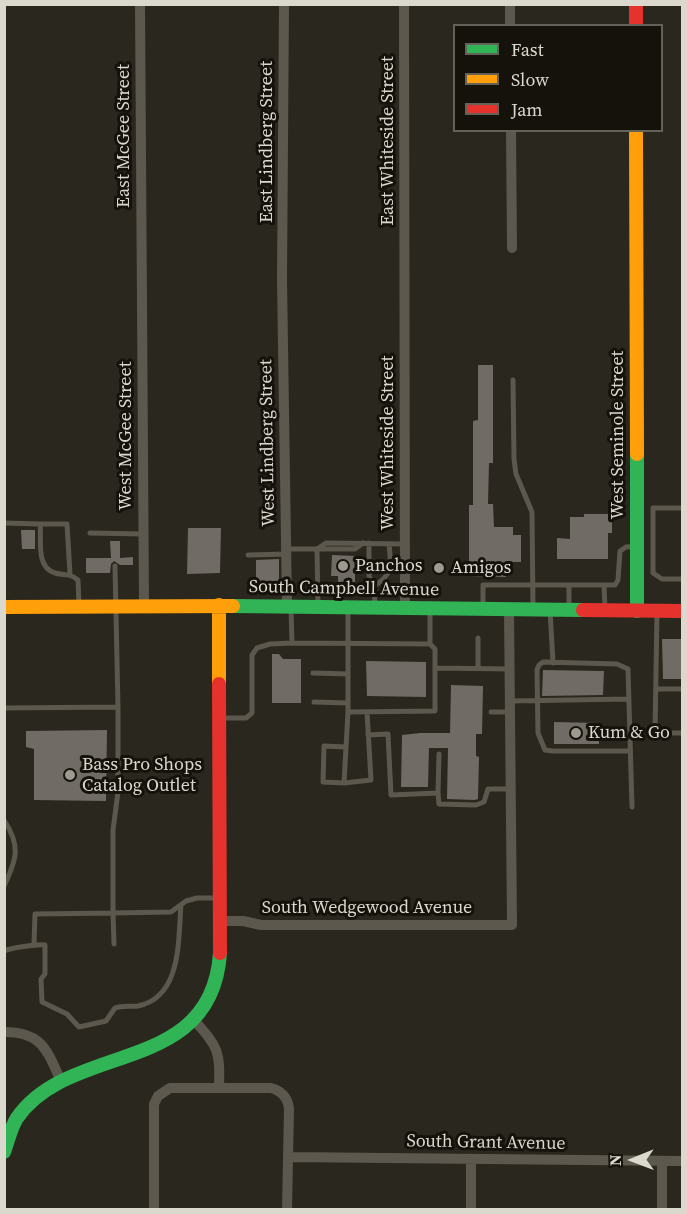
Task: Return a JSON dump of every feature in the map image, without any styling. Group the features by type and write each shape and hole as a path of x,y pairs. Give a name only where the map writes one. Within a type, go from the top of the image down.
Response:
{"street":[{"name":"East McGee Street","path":"140,4 141,267"},
{"name":"East Lindberg Street","path":"282,280 284,4"},
{"name":"East Whiteside Street","path":"404,4 405,277"},
{"path":"510,4 510,24"},
{"path":"636,4 636,24"},
{"path":"511,132 512,248"},
{"name":"West Seminole Street","path":"636,132 637,611"},
{"name":"West McGee Street","path":"141,267 144,605"},
{"name":"West Whiteside Street","path":"405,277 405,608"},
{"name":"West Lindberg Street","path":"282,280 286,552 289,606"},
{"path":"4,1152 10,1132 20,1115 42,1093 61,1082 158,1045 181,1032 194,1020 210,996 217,978 221,921 219,605"},
{"name":"South Campbell Avenue","path":"4,607 219,605 682,611"},
{"path":"509,610 511,789"},
{"name":"South Wedgewood Avenue","path":"221,921 243,921 261,925 512,925 511,789"},
{"path":"194,1020 217,1049 220,1061 219,1088"},
{"path":"4,1032 27,1034 42,1044 61,1082"},
{"path":"154,1209 154,1104 158,1096 170,1088 271,1088 282,1093 288,1102 287,1209"},
{"name":"South Grant Avenue","path":"289,1157 682,1161"},
{"path":"471,1160 471,1209"},
{"path":"662,1161 662,1209"}],"lane":[{"path":"513,380 516,474 532,512 533,610"},
{"path":"637,508 682,508"},
{"path":"653,508 654,573 662,579 682,579"},
{"path":"4,523 67,524 70,574"},
{"path":"40,524 40,552 45,567 54,573 70,574 78,580 79,606"},
{"path":"90,533 143,534"},
{"path":"115,541 116,533"},
{"path":"248,555 317,549 326,543 405,544"},
{"path":"366,543 369,576 374,586 375,608"},
{"path":"374,586 386,579 390,569 389,544"},
{"path":"483,609 483,585 615,585 618,580 620,551 626,547 637,546"},
{"path":"317,549 318,606"},
{"path":"114,944 113,830 118,792 115,566"},
{"path":"569,585 570,610"},
{"path":"604,585 605,610"},
{"path":"289,606 292,643"},
{"path":"344,783 348,712 348,607"},
{"path":"348,712 435,711 435,649 430,644 429,609"},
{"path":"550,610 553,663"},
{"path":"657,611 655,733 682,733"},
{"path":"478,638 478,668"},
{"path":"220,718 246,718 252,713 252,655 257,648 270,644 292,643 430,644"},
{"path":"630,751 553,752 545,750 538,732 537,670 539,665 543,662 617,664 628,669 632,807"},
{"path":"435,668 510,669"},
{"path":"313,673 348,674"},
{"path":"656,689 682,689"},
{"path":"491,712 537,701 629,699"},
{"path":"314,702 348,703"},
{"path":"4,708 118,707"},
{"path":"345,747 324,746 323,782 344,783 371,780 367,712"},
{"path":"368,735 388,734 390,795 438,793"},
{"path":"439,754 439,804 476,805 484,802 488,789 511,789"},
{"path":"4,820 10,829 16,853 15,863 4,886"},
{"path":"34,944 35,914 171,912 186,901 196,898 221,898"},
{"path":"4,951 10,948 28,948 34,944 45,945 45,974 41,979 42,1002 67,1014 79,1027 106,1021 115,1008 126,1005 137,1006 161,994 166,988 177,955 181,905"}],"building":[{"path":"478,365 493,365 493,463 489,463 488,504 493,504 494,527 513,527 513,535 521,535 521,562 506,562 506,577 469,576 469,505 473,505 473,421 478,420"},
{"path":"584,514 612,514 612,533 608,533 608,559 557,559 557,538 570,539 570,517 584,517"},
{"path":"188,528 221,528 220,573 187,574"},
{"path":"21,530 35,530 35,549 22,549"},
{"path":"110,541 120,541 120,558 133,557 133,565 120,565 114,561 111,564 110,573 86,573 86,558 111,558"},
{"name":"Panchos","path":"332,555 355,556 355,582 338,582 338,576 331,576"},
{"path":"279,559 279,581 256,581 256,560"},
{"path":"662,639 682,639 682,679 663,679"},
{"path":"272,654 279,654 283,659 301,659 301,703 272,703"},
{"path":"366,661 426,662 426,697 367,696"},
{"name":"Kum & Go","path":"543,670 604,671 603,695 542,696"},
{"path":"451,685 483,686 482,734 476,734 476,756 479,757 478,799 475,800 447,799 448,748 429,748 428,787 401,787 402,735 450,733"},
{"name":"Kum & Go","path":"554,722 599,723 599,744 554,744"},
{"name":"Bass Pro Shops Catalog Outlet","path":"107,730 106,801 34,800 34,749 26,747 26,731"}],"traffic: fast":[{"path":"637,454 637,611"},
{"path":"233,606 583,610"},
{"path":"4,1152 17,1118 41,1094 70,1077 166,1039 192,1020 211,993 220,953"}],"traffic: slow":[{"path":"636,132 637,454"},
{"path":"219,605 219,684"},
{"path":"4,607 233,606"}],"traffic: jam":[{"path":"636,4 636,24"},
{"path":"583,610 682,611"},
{"path":"219,684 220,953"}],"place":[{"name":"Panchos","path":"343,566"},
{"name":"Amigos","path":"439,568"},
{"name":"Kum & Go","path":"576,733"},
{"name":"Bass Pro Shops Catalog Outlet","path":"70,775"}]}
